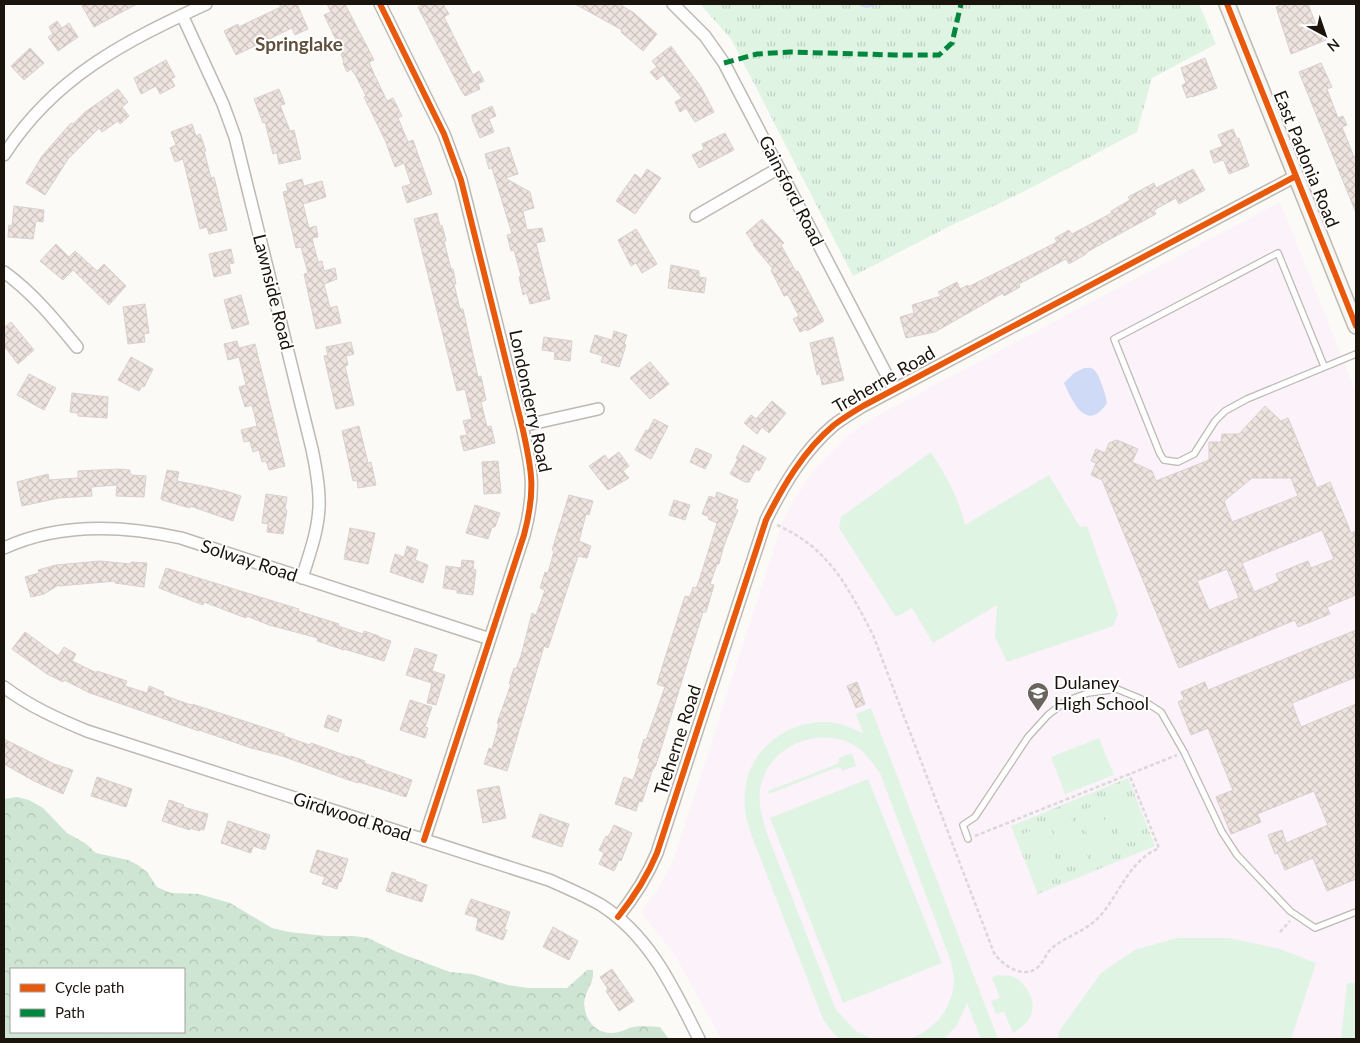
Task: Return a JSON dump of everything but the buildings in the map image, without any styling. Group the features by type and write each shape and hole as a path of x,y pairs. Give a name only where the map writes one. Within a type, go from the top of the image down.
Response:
{"street":[{"path":"4,155 30,119 54,94 83,70 115,49 206,4"},
{"name":"Londonderry Road","path":"380,4 444,134 461,180 531,464 533,488 531,509 524,535 424,840"},
{"name":"Gainsford Road","path":"673,4 705,36 724,63 894,389"},
{"name":"East Padonia Road","path":"1227,4 1356,326"},
{"name":"Lawnside Road","path":"182,15 223,104 235,137 312,449 319,507 314,538 302,578"},
{"path":"696,216 779,168"},
{"name":"Treherne Road","path":"618,917 647,876 657,853 766,520 782,490 819,440 834,425 863,406 1296,176"},
{"path":"4,272 52,316 77,347"},
{"path":"522,426 598,409"},
{"name":"Solway Road","path":"4,548 45,534 80,528 114,527 151,532 181,538 490,639"},
{"name":"Girdwood Road","path":"4,688 51,716 87,730 549,880 578,892 618,917 641,940 661,966 699,1039"}],"lane":[{"path":"1324,366 1278,253 1114,339 1160,454 1164,460 1172,462 1178,462 1194,454 1215,421 1225,411 1247,399 1356,354"},
{"path":"968,839 963,825 975,817 1028,737 1048,715 1066,701 1088,693 1117,689 1141,699 1161,712 1184,752 1207,804 1222,832 1238,855 1261,881 1296,914 1315,928 1356,912"}],"path":[{"path":"766,520 793,532 822,554 857,603 876,644 999,961 1016,970 1026,972 1040,966 1048,951 1064,939 1080,933 1100,916 1142,858 1159,848 1129,774"},
{"path":"953,845 1184,752"},
{"path":"1280,932 1296,914"}],"shaded area":[{"name":"Dulaney High School","path":"1280,202 1356,393 1356,1039 721,1039 676,957 641,912 657,891 673,861 783,521 794,500 814,470 845,438 869,420"}],"green space":[{"path":"700,4 1199,4 1216,44 1152,78 1137,132 1021,193 948,227 853,276 731,39"},
{"path":"931,452 951,487 965,525 1049,475 1080,527 1087,526 1118,614 1113,626 1007,662 995,637 997,605 933,643 912,608 896,617 839,528 841,517"},
{"path":"871,708 998,1039 981,1039 967,1003 957,1025 944,1039 909,1039 934,1024 946,1009 953,991 954,981 951,962 880,773 860,749 847,742 833,738 805,740 791,746 770,765 763,778 760,798 766,831 836,1010 856,1031 872,1039 840,1039 823,1019 751,834 745,810 746,785 749,772 764,748 786,731 813,723 836,723 863,733 856,714"},
{"path":"1099,738 1114,775 1065,794 1051,757"},
{"path":"852,753 856,766 842,771 838,767 769,794 768,791 837,764 839,758"},
{"path":"1128,778 1155,846 1038,894 1011,826"},
{"path":"868,779 942,963 843,1003 770,818"},
{"path":"1126,793 1143,836 1123,845 1106,801"},
{"path":"17,797 29,800 43,808 67,833 85,843 96,853 128,860 138,865 147,872 157,887 171,893 199,894 230,903 272,928 326,936 368,938 397,952 450,972 472,974 508,985 528,988 567,988 587,970 593,970 593,978 584,1004 588,1019 594,1027 603,1032 613,1033 636,1026 660,1027 669,1039 4,1039 4,799"},
{"path":"1098,804 1116,848 1096,856 1078,812"},
{"path":"1071,815 1088,859 1068,867 1050,823"},
{"path":"1043,826 1060,870 1040,878 1023,834"},
{"path":"1177,938 1228,938 1280,949 1316,963 1291,1039 1057,1039 1060,1030 1101,973 1135,950"},
{"path":"999,975 1011,976 1021,982 1026,987 1033,1005 1029,1020 1013,1033 1004,1012 996,1014 991,1001 1000,998 992,977"},
{"path":"1347,983 1356,983 1356,1039 1341,1039"}],"water":[{"path":"1084,368 1093,369 1098,375 1107,403 1100,412 1093,415 1081,412 1064,383 1074,373"}],"waterway":[{"path":"861,4 867,6 875,4"}],"marked path":[{"path":"724,63 757,54 790,52 939,55 952,43 961,4"}],"cycle path":[{"path":"380,4 444,134 461,180 522,426 531,480 530,505 524,535 424,840"},
{"path":"1227,4 1356,326"},
{"path":"618,917 640,886 657,853 766,520 787,482 804,457 823,435 844,417 863,406 1296,176"}],"place":[{"name":"Dulaney High School","path":"1038,712"}],"district":[{"name":"Springlake","path":"299,44"}]}
